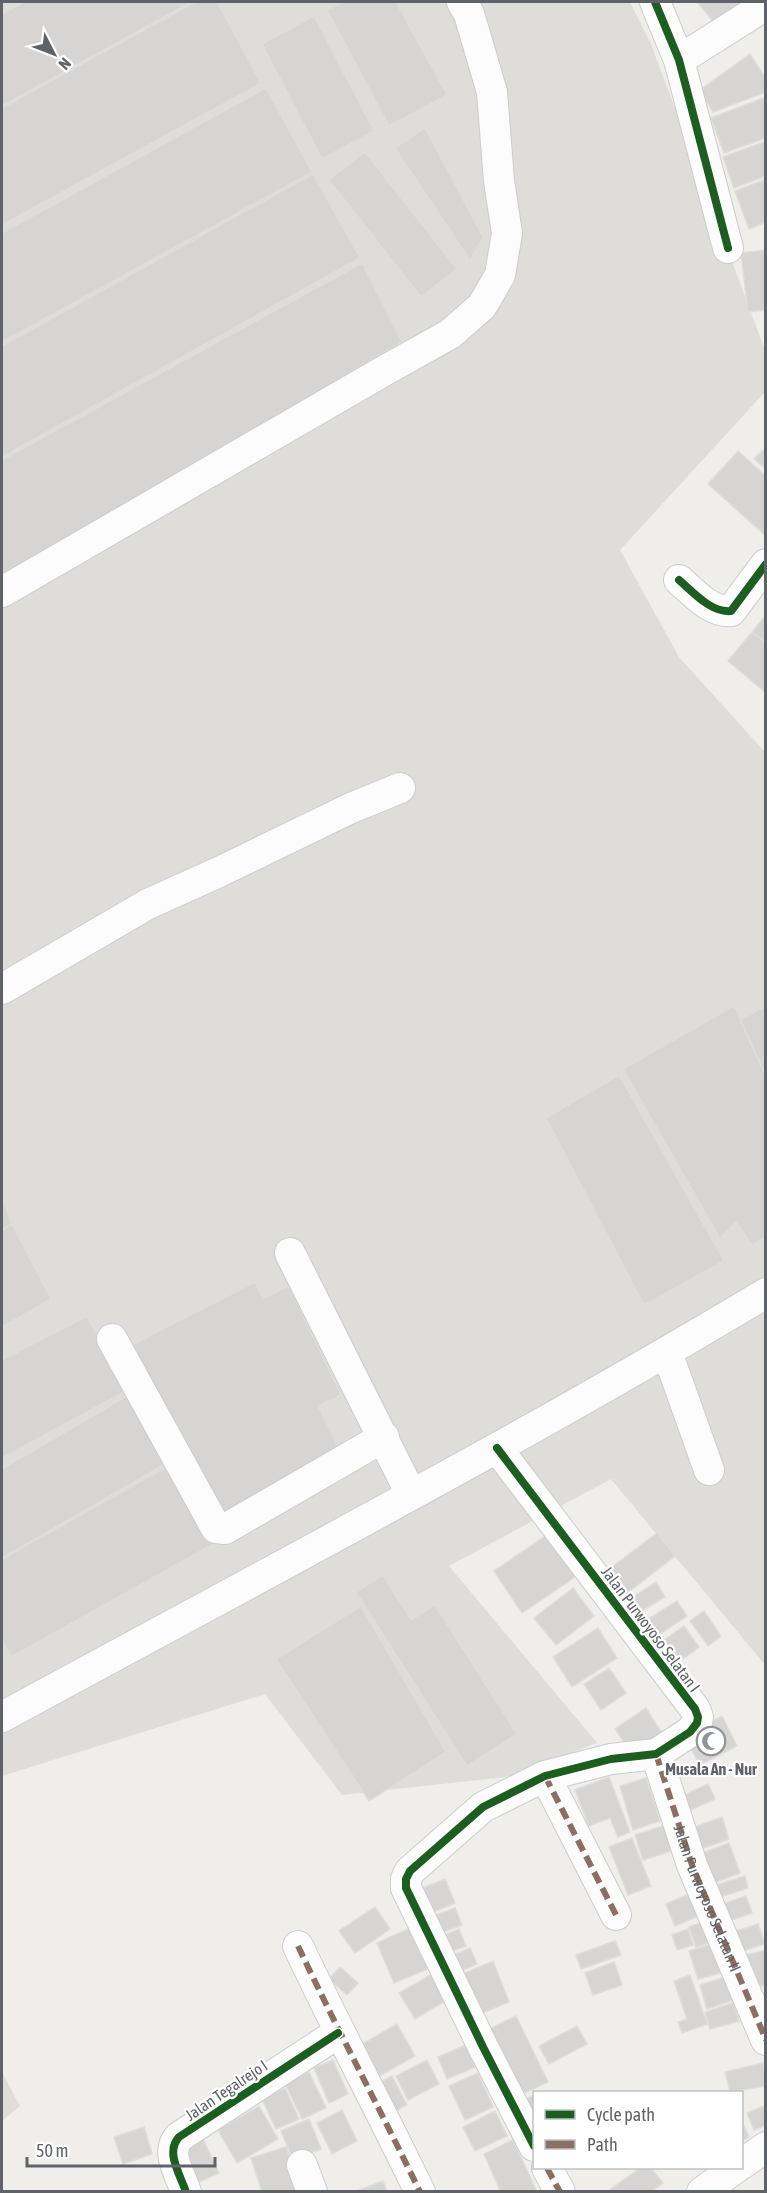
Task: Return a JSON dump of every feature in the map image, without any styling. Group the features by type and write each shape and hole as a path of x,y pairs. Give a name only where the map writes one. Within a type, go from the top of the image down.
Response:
{"street":[{"path":"2,592 361,383 450,334 482,306 500,275 507,233 499,181 492,92 469,14 462,2"},
{"path":"655,2 679,60 728,248"},
{"path":"679,60 765,5"},
{"path":"679,580 712,607 723,612 731,611 765,564"},
{"path":"2,989 148,904 351,808 400,788"},
{"path":"290,1253 411,1494"},
{"path":"2,1717 497,1448 667,1353 765,1293"},
{"path":"112,1339 216,1528 225,1529 384,1437"},
{"path":"667,1353 709,1470"},
{"name":"Jalan Purwoyoso Selatan I","path":"497,1448 695,1709 698,1717 697,1723 690,1732 656,1754 611,1759 545,1776 483,1808 410,1871 406,1879 406,1888 533,2144"},
{"name":"Jalan Purwoyoso Selatan II","path":"656,1754 692,1865 765,2040"},
{"path":"545,1776 616,1915"},
{"path":"298,1946 338,2033 376,2102 420,2192"},
{"name":"Jalan Tegalrejo I","path":"186,2192 172,2152 173,2144 179,2137 338,2033"},
{"path":"743,2163 765,2147"},
{"path":"548,2169 560,2192"},
{"path":"702,2192 735,2169"}],"shaded area":[{"path":"2,2 630,2 651,44 765,350 765,392 620,550 679,657 765,752 765,1665 611,1479 449,1566 597,1743 506,1777 342,1795 265,1694 2,1776"},
{"path":"2,2072 20,2106 2,2121"}],"building":[{"path":"24,2 191,2 2,106 2,14"},
{"path":"195,2 217,2 261,83 2,225 2,108"},
{"path":"343,2 396,2 447,95 389,126 327,10"},
{"path":"697,2 749,2 718,27"},
{"path":"314,16 374,131 322,159 262,44"},
{"path":"750,54 766,79 766,92 713,112 700,90"},
{"path":"266,88 312,172 2,342 2,233"},
{"path":"766,97 766,138 724,153 711,118"},
{"path":"425,128 483,237 470,260 395,148"},
{"path":"766,141 766,176 734,188 723,157"},
{"path":"365,152 457,269 421,297 329,180"},
{"path":"313,174 360,258 2,457 2,346"},
{"path":"766,179 766,222 749,229 735,191"},
{"path":"766,250 766,310 748,312 741,253"},
{"path":"362,263 402,342 2,581 2,460"},
{"path":"766,447 766,469 754,459"},
{"path":"738,451 766,476 766,536 708,484"},
{"path":"766,615 766,643 752,632"},
{"path":"752,632 766,643 766,693 728,661"},
{"path":"734,1006 766,1076 766,1237 752,1245 736,1222 720,1238 623,1069"},
{"path":"766,1006 766,1076 740,1020"},
{"path":"619,1075 724,1261 644,1305 546,1118"},
{"path":"2,1199 12,1224 2,1230"},
{"path":"12,1224 51,1299 2,1327 2,1230"},
{"path":"255,1282 263,1299 289,1286 341,1395 318,1406 343,1457 217,1522 128,1347"},
{"path":"87,1316 126,1391 2,1458 2,1360"},
{"path":"127,1396 165,1464 2,1558 2,1469"},
{"path":"172,1464 215,1543 11,1657 2,1640 2,1559"},
{"path":"657,1533 675,1556 622,1597 604,1573"},
{"path":"547,1535 575,1577 522,1613 494,1571"},
{"path":"383,1575 411,1620 435,1605 517,1734 467,1766 356,1592"},
{"path":"656,1582 665,1597 634,1616 625,1602"},
{"path":"573,1588 594,1616 556,1645 534,1618"},
{"path":"677,1601 687,1616 648,1642 637,1626"},
{"path":"361,1606 446,1752 369,1801 276,1659"},
{"path":"704,1611 721,1636 708,1646 690,1621"},
{"path":"684,1626 699,1647 672,1667 657,1645"},
{"path":"598,1628 617,1658 572,1687 553,1657"},
{"path":"609,1668 626,1693 601,1710 584,1684"},
{"path":"646,1708 661,1732 631,1753 615,1729"},
{"name":"Musala An - Nur","path":"722,1716 737,1746 700,1765 684,1736"},
{"path":"609,1777 630,1832 618,1837 610,1818 589,1826 575,1790"},
{"path":"646,1778 660,1821 633,1830 620,1786"},
{"path":"708,1784 715,1799 682,1814 676,1799"},
{"path":"722,1817 729,1839 695,1851 687,1830"},
{"path":"669,1824 677,1849 643,1860 635,1835"},
{"path":"632,1838 651,1886 628,1895 609,1847"},
{"path":"729,1843 740,1873 708,1885 697,1855"},
{"path":"745,1876 748,1888 717,1898 713,1886"},
{"path":"445,1879 455,1903 426,1915 416,1891"},
{"path":"694,1892 703,1914 675,1926 666,1904"},
{"path":"746,1896 752,1913 726,1922 720,1905"},
{"path":"375,1907 390,1929 355,1953 339,1931"},
{"path":"455,1908 462,1925 435,1935 428,1918"},
{"path":"713,1918 720,1939 696,1947 689,1927"},
{"path":"758,1924 765,1944 736,1953 730,1933"},
{"path":"415,1926 432,1967 394,1983 377,1943"},
{"path":"459,1929 466,1946 442,1955 436,1939"},
{"path":"688,1929 693,1945 677,1950 672,1935"},
{"path":"615,1941 621,1955 581,1969 576,1955"},
{"path":"718,1942 727,1971 698,1979 689,1951"},
{"path":"470,1948 477,1964 451,1975 444,1959"},
{"path":"766,1950 766,1985 745,1990 738,1957"},
{"path":"493,1961 509,2002 480,2014 463,1974"},
{"path":"614,1962 622,1985 593,1995 585,1973"},
{"path":"340,1967 358,1983 347,1995 329,1979"},
{"path":"432,1974 447,2000 415,2019 399,1993"},
{"path":"690,1975 707,2024 682,2033 678,2022 687,2019 674,1981"},
{"path":"726,1977 734,2000 707,2009 700,1985"},
{"path":"733,2003 739,2021 710,2029 705,2012"},
{"path":"516,2016 548,2082 518,2096 487,2030"},
{"path":"397,2024 415,2056 372,2080 354,2049"},
{"path":"577,2026 587,2044 549,2064 539,2046"},
{"path":"466,2045 475,2067 447,2079 438,2057"},
{"path":"333,2060 348,2094 329,2103 314,2068"},
{"path":"427,2060 439,2084 408,2100 396,2076"},
{"path":"763,2063 766,2086 730,2091 725,2072"},
{"path":"309,2072 326,2108 302,2119 285,2083"},
{"path":"478,2073 493,2107 465,2120 449,2086"},
{"path":"392,2076 407,2105 388,2115 373,2086"},
{"path":"285,2088 299,2119 276,2129 262,2099"},
{"path":"533,2096 533,2118 519,2103"},
{"path":"766,2105 766,2125 754,2130 747,2113"},
{"path":"259,2106 278,2139 237,2163 218,2130"},
{"path":"342,2110 357,2141 332,2154 317,2123"},
{"path":"495,2111 507,2136 475,2151 463,2127"},
{"path":"309,2119 321,2149 293,2160 281,2131"},
{"path":"743,2123 749,2137 743,2140"},
{"path":"144,2127 152,2154 123,2164 114,2137"},
{"path":"203,2139 219,2173 195,2184 179,2151"},
{"path":"513,2140 537,2192 501,2192 484,2154"},
{"path":"286,2147 301,2192 262,2192 251,2158"},
{"path":"639,2169 652,2169 663,2183 651,2192 613,2192 611,2189"},
{"path":"383,2181 387,2192 354,2192"}],"marked path":[{"path":"656,1754 692,1865 766,2040"},
{"path":"545,1776 616,1915"},
{"path":"298,1946 420,2192"},
{"path":"548,2169 560,2192"}],"cycle path":[{"path":"655,2 679,60 728,248"},
{"path":"679,580 709,605 716,609 731,611 766,564"},
{"path":"497,1448 695,1709 698,1717 697,1723 690,1732 656,1754 611,1759 545,1776 483,1807 410,1871 406,1879 406,1888 533,2144"},
{"path":"186,2192 173,2156 173,2149 179,2137 338,2033"}],"place":[{"name":"Musala An - Nur","path":"711,1741"}]}
